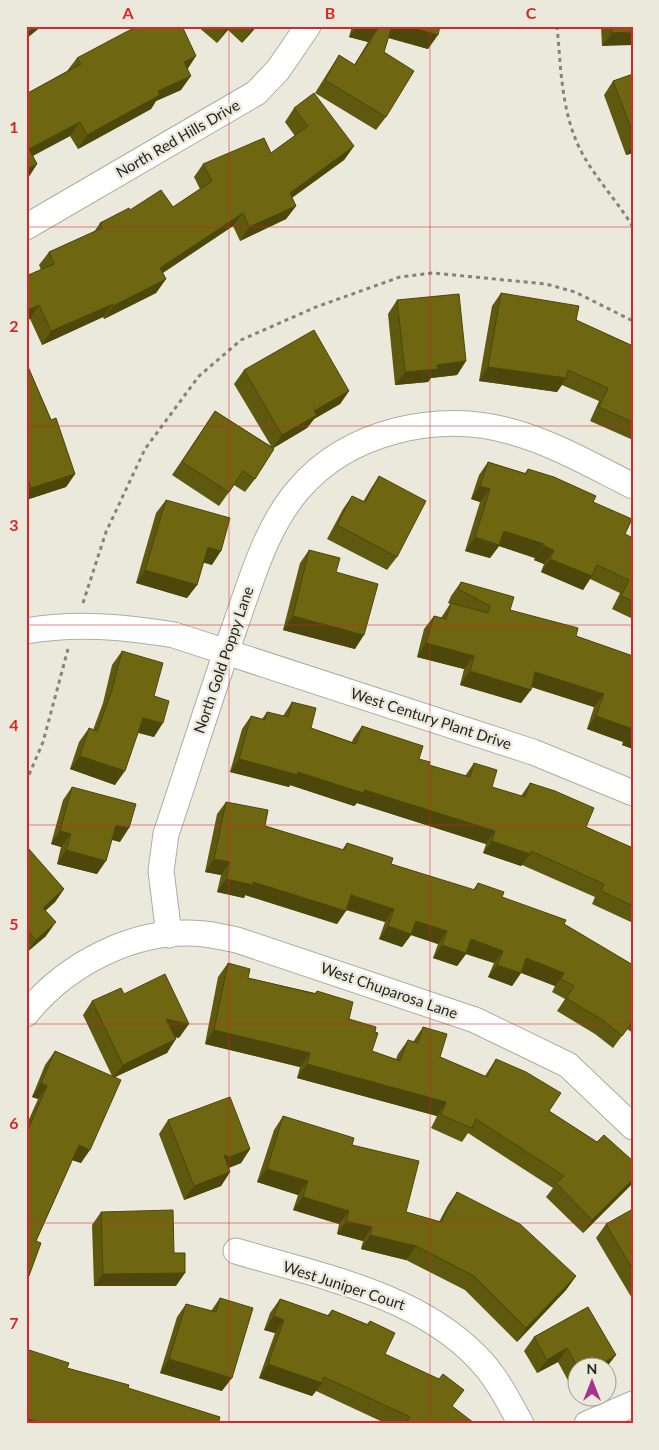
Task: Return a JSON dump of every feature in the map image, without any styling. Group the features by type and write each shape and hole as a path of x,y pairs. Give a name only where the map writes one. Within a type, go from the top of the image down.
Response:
{"street":[{"name":"North Red Hills Drive","path":"26,227 256,93 278,70 308,26"},
{"name":"North Gold Poppy Lane","path":"169,935 161,871 166,834 226,652 264,544 293,497 328,462 379,435 416,426 468,424 511,431 550,444 633,486"},
{"name":"West Century Plant Drive","path":"26,631 48,627 120,626 174,635 533,752 633,793"},
{"name":"West Chuparosa Lane","path":"26,1014 39,998 78,966 116,946 169,935 202,934 238,940 475,1020 568,1065 633,1127"},
{"name":"West Juniper Court","path":"236,1251 386,1297 416,1311 447,1331 477,1357 504,1391 521,1424"},
{"path":"587,1424 633,1404"}],"path":[{"path":"557,26 562,90 569,119 579,147 633,227"},
{"path":"26,782 43,742 75,627 106,532 145,448 199,376 241,340 316,307 391,280 433,273 546,284 575,292 633,321"}],"building":[{"path":"26,26 35,26 26,34"},
{"path":"138,26 182,26 196,56 184,62 191,76 158,91 160,95 87,135 80,122 29,149 37,164 26,170 26,94 81,64 77,58"},
{"path":"370,26 392,26 384,52 414,71 386,117 325,80 339,55 355,65 378,28"},
{"path":"405,26 440,26 438,35"},
{"path":"611,26 633,26 633,32 612,33"},
{"path":"633,74 633,133 613,81"},
{"path":"314,93 354,146 290,193 296,206 249,227 243,213 160,268 166,279 113,306 113,304 51,331 39,305 26,311 26,276 54,264 49,252 102,228 100,223 129,208 130,210 161,190 173,207 212,181 203,164 264,138 271,153 308,126 294,108"},
{"path":"501,293 579,306 576,320 633,346 633,422 599,407 608,388 568,370 566,378 488,367"},
{"path":"459,294 466,361 437,365 438,369 405,372 397,300"},
{"path":"314,330 349,391 314,411 317,415 282,435 244,370"},
{"path":"26,362 51,420 56,418 75,474 31,488 26,473"},
{"path":"215,411 274,449 255,479 243,471 229,492 182,462"},
{"path":"488,462 526,474 528,469 554,477 596,496 593,502 632,519 625,534 633,538 633,601 621,596 629,580 597,565 592,576 550,559 554,550 544,546 544,544 504,531 499,545 475,537 490,489 480,486"},
{"path":"379,476 426,501 397,557 337,525 352,496 365,502"},
{"path":"166,500 230,518 221,551 208,547 197,585 145,570"},
{"path":"309,550 340,558 336,572 378,584 364,635 293,616"},
{"path":"461,582 514,597 510,610 578,628 576,636 633,656 633,729 596,716 604,694 535,672 531,690 470,671 474,656 426,643 434,616 446,619 451,603 488,613 490,606 458,589"},
{"path":"122,651 163,663 154,696 169,701 163,723 143,718 125,771 80,756 89,728 97,731 112,690"},
{"path":"292,702 316,708 311,728 356,744 362,726 423,746 419,759 430,762 429,765 470,777 474,763 497,770 492,787 525,797 530,783 555,791 594,808 586,827 633,848 633,906 601,891 604,884 531,851 530,854 492,841 495,831 365,790 363,793 298,772 298,775 239,759 251,716 265,720 267,712 288,717"},
{"path":"72,787 136,804 129,828 116,825 106,861 66,850 71,834 60,831"},
{"path":"226,802 268,810 265,826 344,850 347,843 393,858 391,864 475,890 478,883 504,892 502,897 566,920 564,924 633,965 633,1021 622,1036 604,1021 566,998 574,986 561,979 564,973 526,958 521,973 497,965 503,951 471,939 466,953 442,945 447,931 416,921 411,934 388,926 394,909 351,895 346,911 253,882 253,885 226,879 230,862 214,859"},
{"path":"28,848 64,889 43,908 56,922 36,940 26,929 26,849"},
{"path":"228,963 250,969 248,978 316,994 317,991 353,1002 349,1019 376,1027 375,1032 378,1033 372,1051 400,1061 408,1040 418,1043 423,1027 447,1034 440,1057 487,1077 496,1059 526,1072 561,1093 549,1111 597,1142 604,1135 633,1161 633,1179 592,1220 556,1183 564,1176 476,1119 472,1128 441,1115 446,1102 307,1064 310,1053 214,1030"},
{"path":"165,974 189,1024 166,1019 176,1039 123,1065 92,1001 121,988 124,994"},
{"path":"55,1051 121,1080 90,1150 79,1145 36,1241 41,1243 26,1284 26,1134 47,1086 41,1083"},
{"path":"230,1097 250,1149 230,1157 224,1155 230,1172 194,1186 168,1120"},
{"path":"283,1116 354,1138 352,1145 419,1161 406,1212 441,1222 457,1192 520,1224 576,1276 526,1328 474,1276 416,1246 370,1235 372,1227 346,1221 349,1211 303,1197 308,1181 267,1169"},
{"path":"633,1209 633,1270 606,1224"},
{"path":"173,1210 174,1253 185,1253 185,1273 103,1274 101,1212"},
{"path":"220,1298 253,1308 232,1378 169,1359 186,1304 216,1312"},
{"path":"280,1299 329,1316 332,1310 368,1325 370,1321 395,1333 385,1354 439,1379 443,1374 464,1390 452,1406 474,1424 405,1424 410,1417 324,1377 322,1383 268,1364 284,1320 274,1316"},
{"path":"588,1307 616,1355 611,1358 572,1358 567,1348 547,1360 534,1337"},
{"path":"26,1349 69,1363 67,1368 129,1385 128,1388 220,1417 218,1424 43,1424 26,1418"}]}
